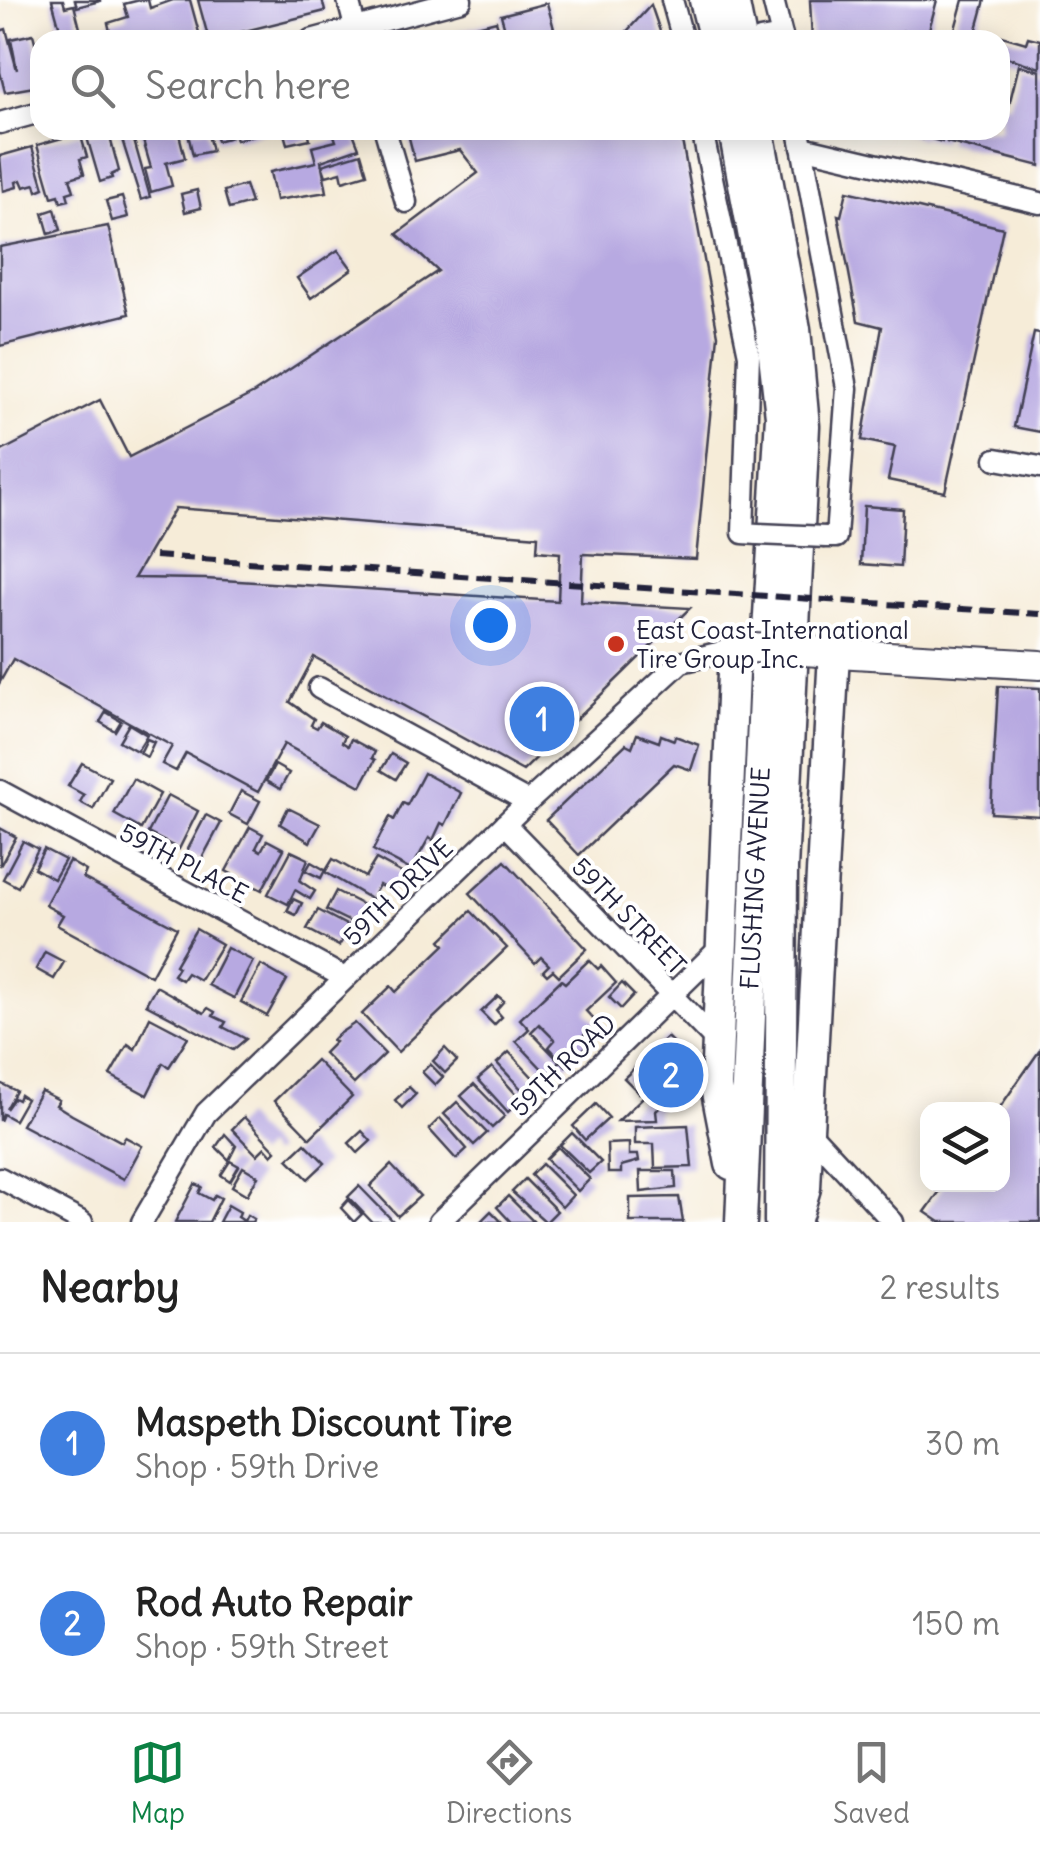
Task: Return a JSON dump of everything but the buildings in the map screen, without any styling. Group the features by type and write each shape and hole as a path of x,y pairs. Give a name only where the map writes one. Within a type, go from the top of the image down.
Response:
{"main road":[{"path":"704,0 712,30"},
{"path":"733,0 759,30"},
{"name":"FLUSHING AVENUE","path":"736,140 773,343 780,416 741,1219"},
{"name":"FLUSHING AVENUE","path":"760,140 796,329 804,426 782,868 780,1222"},
{"path":"741,1219 716,1087 743,648 1040,666"},
{"path":"795,1222 805,1188 827,652"}],"street":[{"path":"348,0 356,30"},
{"path":"369,30 461,0"},
{"path":"672,0 680,30"},
{"path":"768,30 773,0"},
{"path":"0,123 30,115"},
{"path":"388,140 406,202"},
{"path":"704,140 749,355 743,533 836,537 846,388 800,140"},
{"path":"807,140 1040,203"},
{"path":"996,458 1040,468"},
{"name":"59TH DRIVE","path":"142,1222 206,1113 528,802 681,662 743,648"},
{"path":"319,688 528,802"},
{"name":"59TH PLACE","path":"0,791 345,978"},
{"name":"59TH STREET","path":"505,824 718,1043"},
{"name":"59TH ROAD","path":"439,1222 724,945"},
{"path":"781,1100 892,1222"},
{"path":"0,1178 82,1222"}],"railway":[{"path":"155,556 1040,614"}],"place":[{"name":"East Coast International Tire Group Inc.","path":"616,644"},
{"name":"Maspeth Discount Tire","path":"542,719"},
{"name":"Rod Auto Repair","path":"671,1075"}]}
